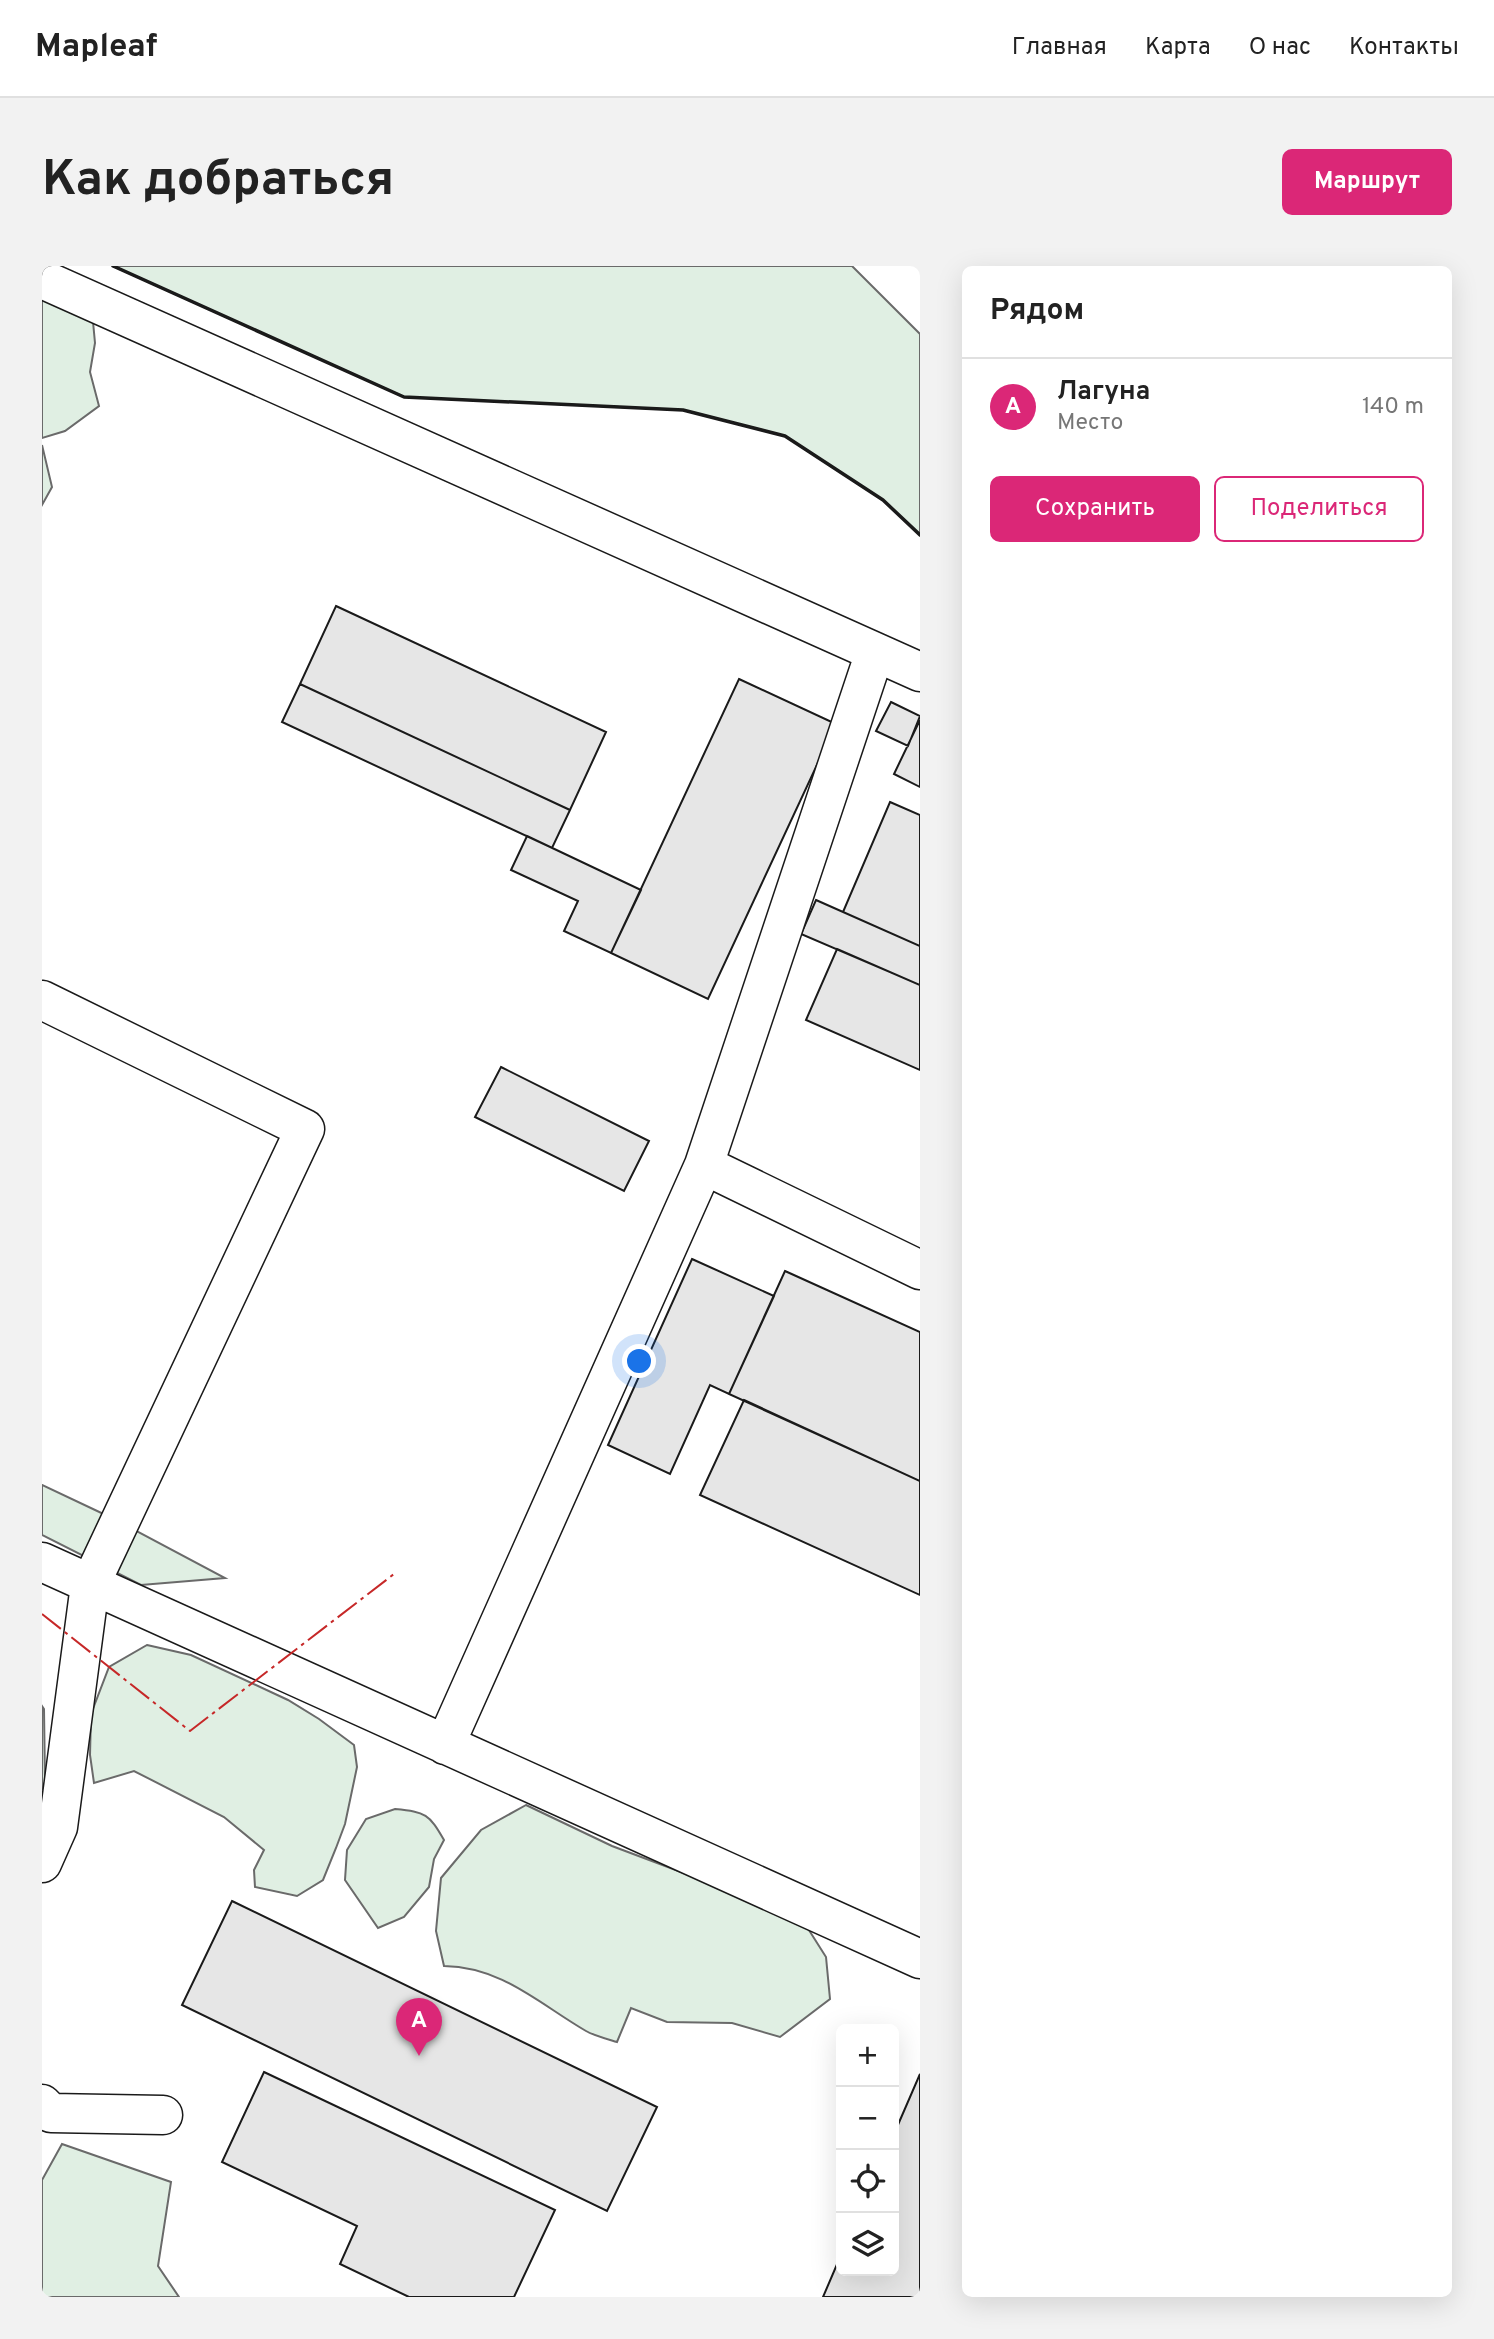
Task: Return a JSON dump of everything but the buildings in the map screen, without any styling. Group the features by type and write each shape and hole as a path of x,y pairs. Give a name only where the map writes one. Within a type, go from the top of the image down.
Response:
{"lane":[{"path":"42,279 920,672"},
{"path":"444,1745 705,1165 875,652"},
{"path":"42,1000 305,1129 90,1586 58,1827 42,1863"},
{"path":"705,1165 920,1270"},
{"path":"42,1562 920,1959"},
{"path":"45,2117 163,2115"}],"green space":[{"path":"113,266 852,266 920,334 920,535 883,500 785,436 683,410 404,397"},
{"path":"42,300 92,311 95,343 90,372 99,406 65,431 42,438"},
{"path":"42,445 52,487 42,505"},
{"path":"42,1485 112,1518 225,1578 141,1585 42,1535"},
{"path":"147,1645 191,1655 288,1700 354,1745 357,1767 345,1824 323,1880 297,1896 255,1887 254,1870 264,1850 224,1817 134,1771 94,1783 90,1755 91,1714 109,1667"},
{"path":"42,1706 45,1782 42,1790"},
{"path":"526,1805 612,1846 705,1881 807,1927 826,1957 830,1999 780,2037 732,2023 667,2022 631,2008 617,2042 586,2031 502,1980 465,1968 444,1966 436,1931 441,1878 481,1830"},
{"path":"395,1809 414,1811 426,1816 444,1840 434,1859 429,1887 404,1917 378,1928 345,1880 347,1850 366,1819"},
{"path":"62,2144 171,2182 158,2266 179,2297 42,2297 42,2180"}],"wall":[{"path":"113,266 404,397 683,410 785,436 883,500 920,535"}],"power":[{"path":"42,1614 190,1731 394,1574"}],"place":[{"name":"Лагуна","path":"419,2056"}]}
